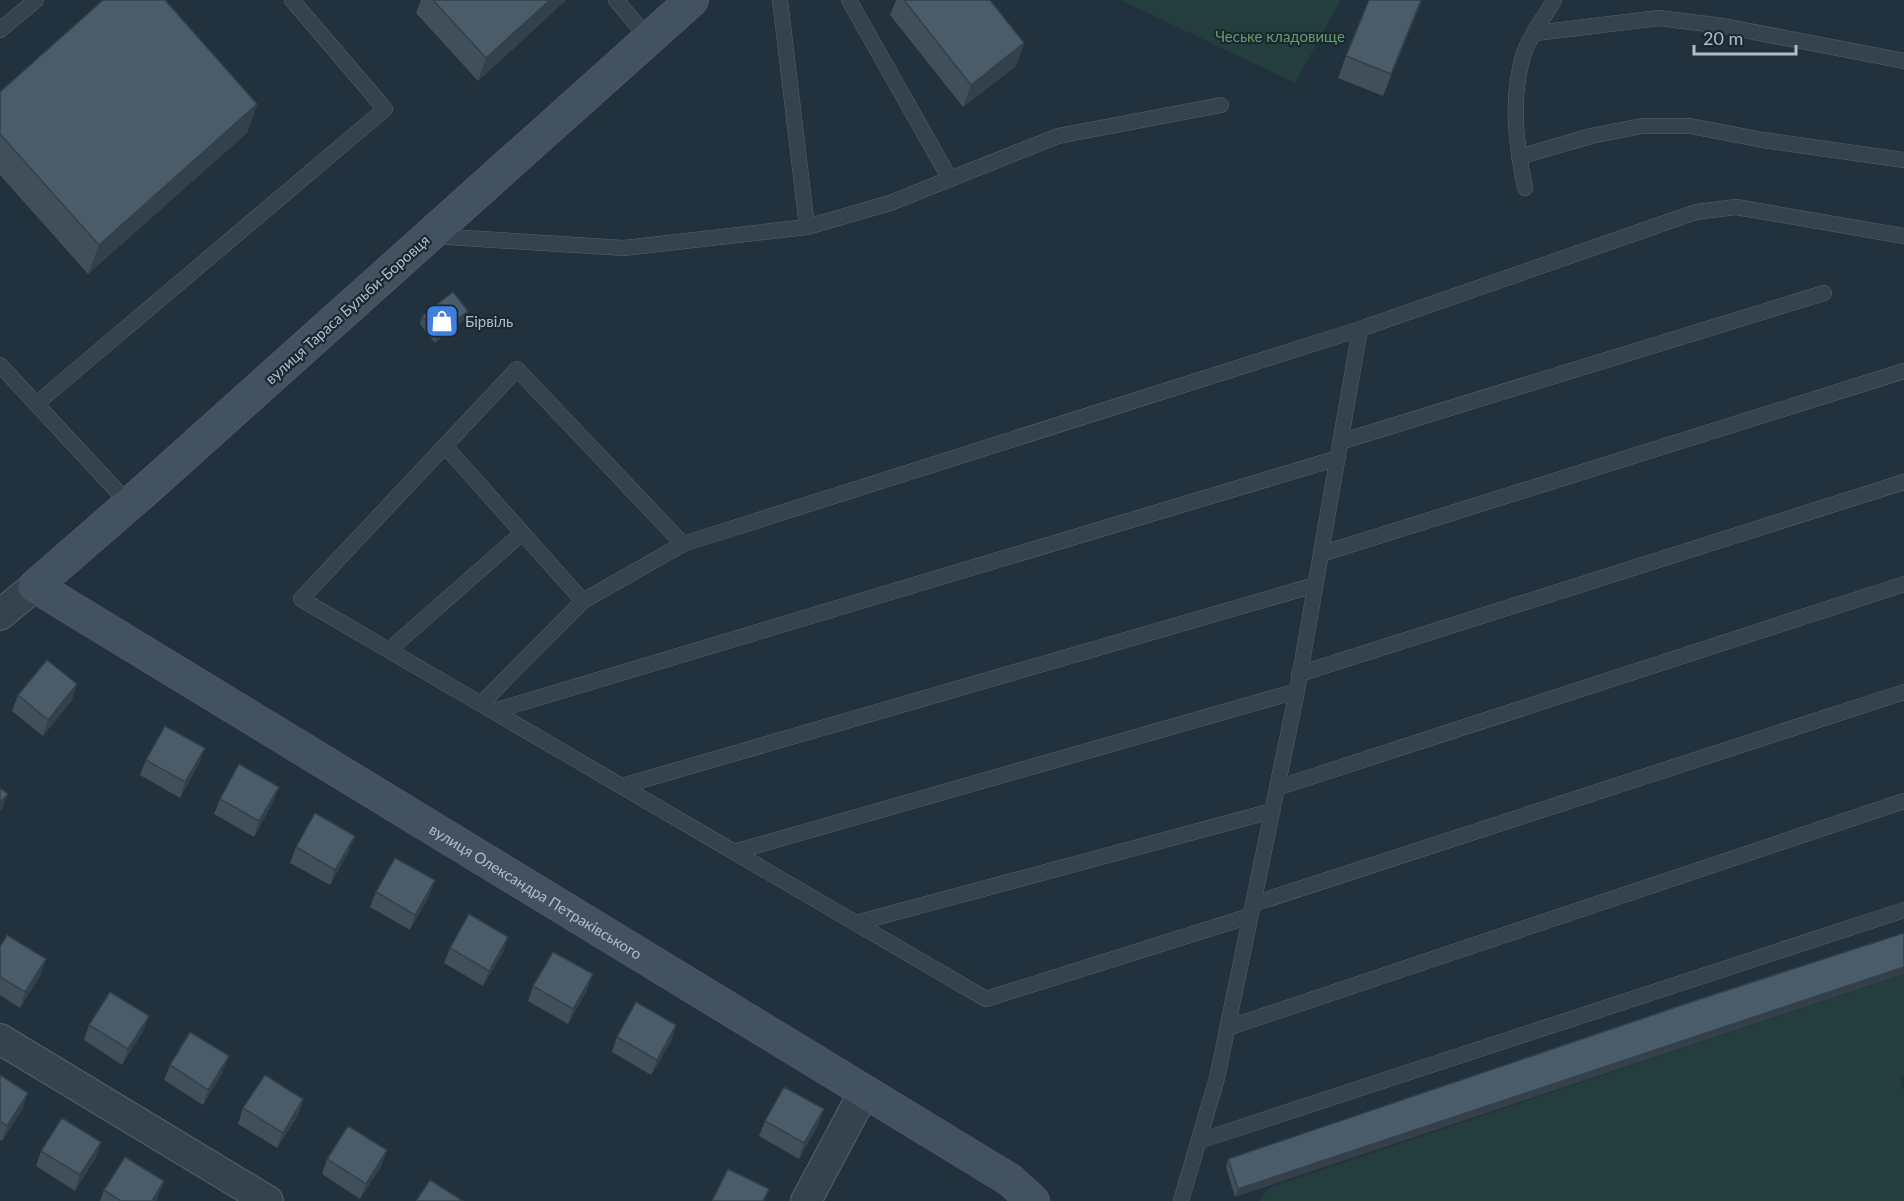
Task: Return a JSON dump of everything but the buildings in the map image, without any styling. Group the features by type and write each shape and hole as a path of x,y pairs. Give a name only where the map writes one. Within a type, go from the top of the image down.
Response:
{"street":[{"name":"вулиця Тараса Бульби-Боровця","path":"0,615 129,504 693,0"},
{"name":"вулиця Олександра Петраківського","path":"34,586 1010,1180 1033,1201"},
{"path":"0,1040 268,1201"},
{"path":"806,1201 864,1092"}],"lane":[{"path":"0,30 36,0"},
{"path":"36,404 385,109 292,0"},
{"path":"616,0 649,39"},
{"path":"780,0 807,227"},
{"path":"849,0 950,179"},
{"path":"1525,188 1515,141 1517,89 1524,52 1554,0"},
{"path":"1536,33 1659,18 1723,26 1904,62"},
{"path":"429,236 624,248 807,227 890,203 1059,136 1221,105"},
{"path":"1519,157 1591,136 1642,126 1690,126 1762,140 1904,160"},
{"path":"487,708 584,601 683,544 1360,329 1696,212 1736,207 1904,236"},
{"path":"1340,442 1824,293"},
{"path":"1181,1201 1217,1078 1297,691 1360,329"},
{"path":"0,365 129,504"},
{"path":"683,544 517,369 301,599 986,999 1904,692"},
{"path":"1321,554 1904,371"},
{"path":"445,446 584,601"},
{"path":"487,708 1338,458"},
{"path":"1299,674 1904,482"},
{"path":"389,650 522,533"},
{"path":"1277,788 1904,584"},
{"path":"622,786 1315,585"},
{"path":"734,852 1297,691"},
{"path":"1227,1028 1904,801"},
{"path":"856,923 1272,812"},
{"path":"1199,1141 1904,910"}],"green space":[{"name":"Чеське кладовище","path":"1120,0 1341,0 1295,83"},
{"path":"1904,974 1904,1078 1901,1079 1904,1090 1904,1201 1259,1201 1268,1188"}],"place":[{"name":"Бірвіль","path":"442,321"}]}
